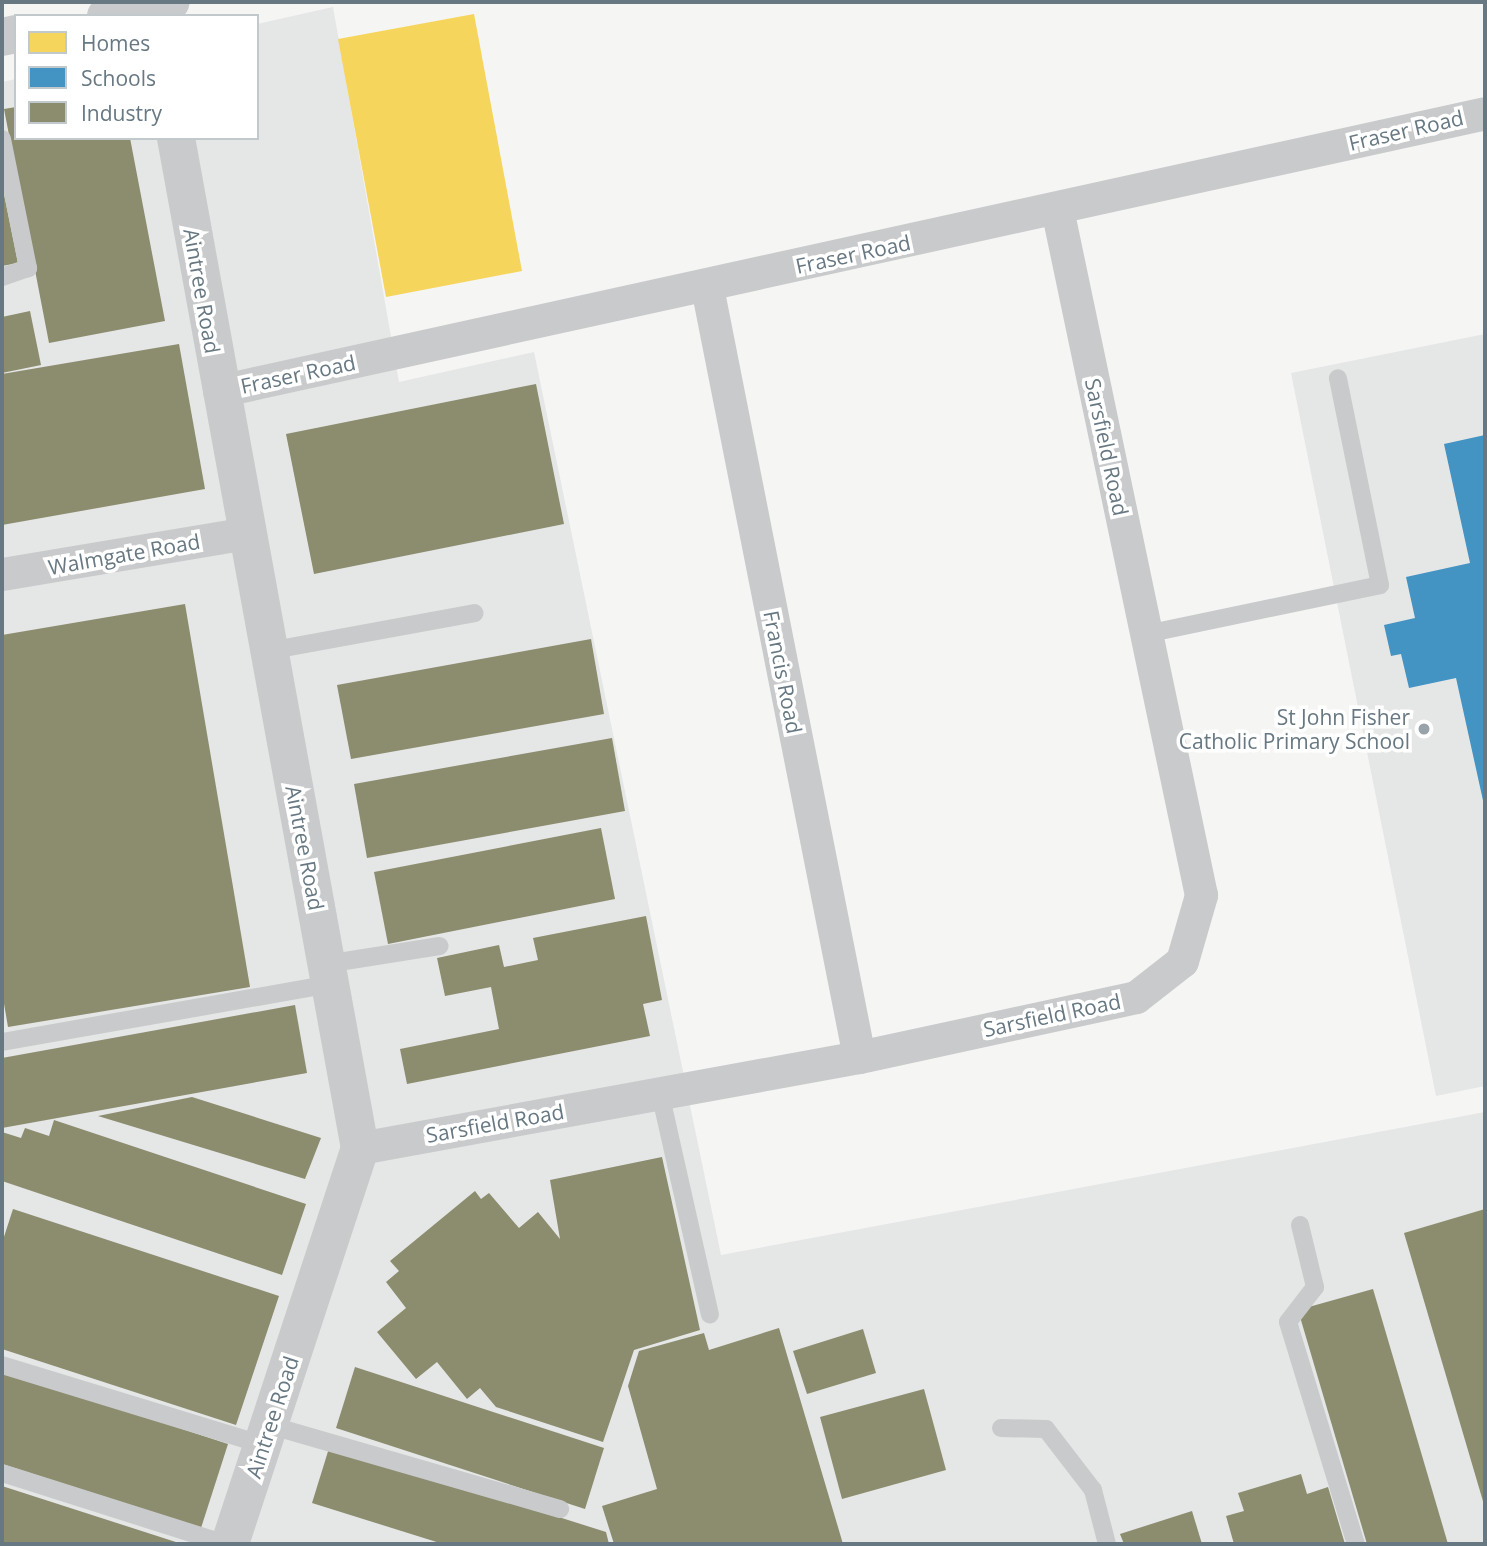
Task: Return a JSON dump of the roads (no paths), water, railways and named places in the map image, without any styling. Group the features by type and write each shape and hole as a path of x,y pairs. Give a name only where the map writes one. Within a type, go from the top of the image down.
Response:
{"street":[{"path":"120,14 160,8"},
{"name":"Fraser Road","path":"219,391 707,287 1485,113"},
{"name":"Aintree Road","path":"176,140 219,391 360,1148 228,1544"},
{"name":"Sarsfield Road","path":"360,1148 859,1057 1136,997 1182,961 1201,895 1057,209"},
{"name":"Francis Road","path":"707,287 859,1057"},
{"name":"Walmgate Road","path":"2,575 246,533"}],"lane":[{"path":"2,139 28,268 2,277"},
{"path":"1146,634 1380,585 1338,378"},
{"path":"268,651 475,613"},
{"path":"2,1042 328,974 440,946"},
{"path":"660,1093 710,1314"},
{"path":"1300,1225 1314,1287 1288,1322 1356,1544"},
{"path":"2,1365 560,1509"},
{"path":"1001,1428 1046,1429 1093,1490 1107,1544"},
{"path":"2,1473 228,1544"}],"place":[{"name":"St John Fisher Catholic Primary School","path":"1424,729"}]}
